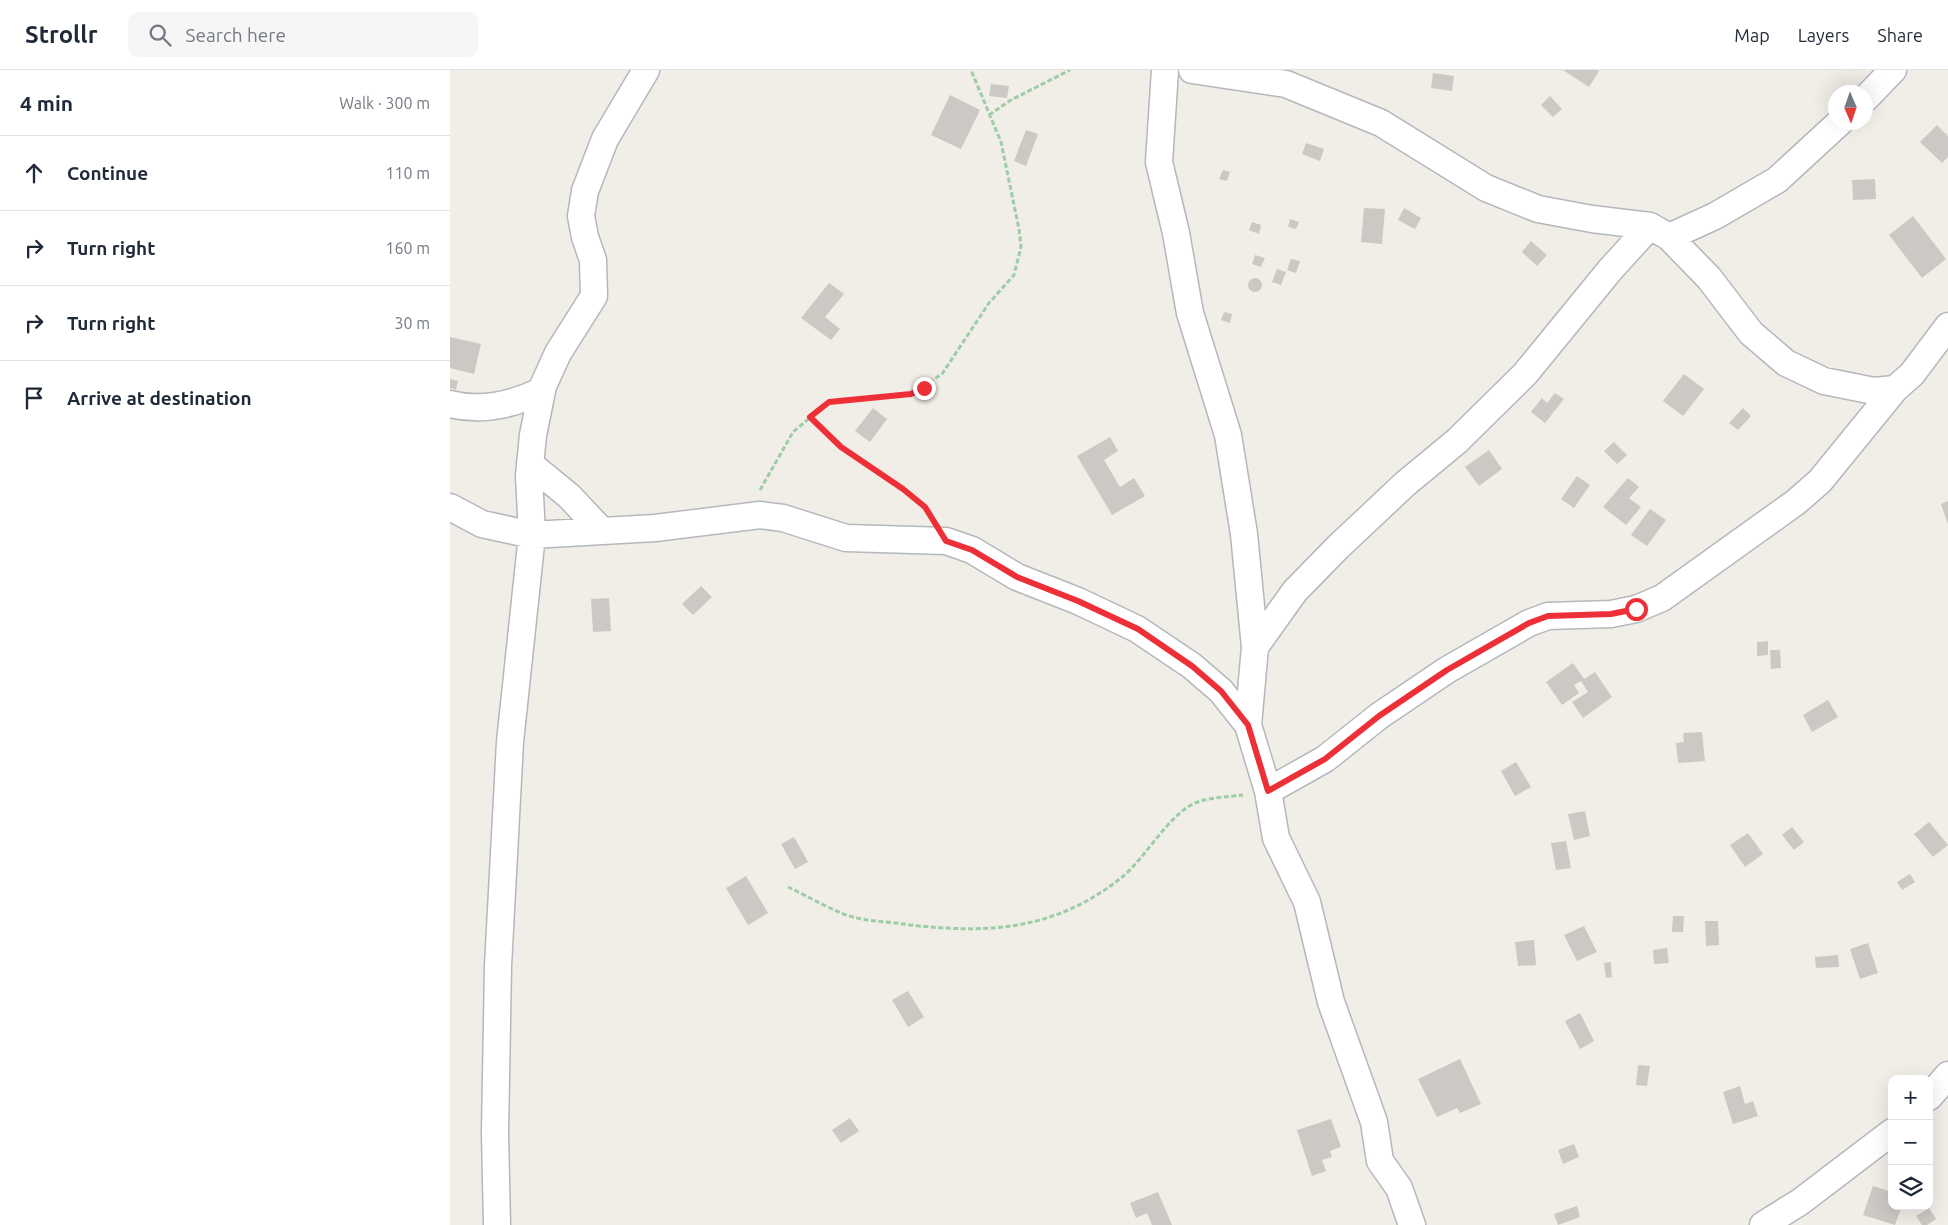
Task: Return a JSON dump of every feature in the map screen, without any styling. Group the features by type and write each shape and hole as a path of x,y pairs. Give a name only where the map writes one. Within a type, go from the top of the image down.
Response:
{"street":[{"path":"497,1225 496,1071 503,871 510,742 532,535 530,464 533,435 542,390 558,352 594,296 593,260 584,237 581,216 585,191 605,139 646,70"},
{"path":"1165,70 1159,162 1190,313 1228,435 1244,534 1255,647 1248,725"},
{"path":"1192,70 1286,84 1381,123 1486,188 1538,209 1659,231 1710,278 1751,333 1786,363 1824,381 1852,388 1874,391 1895,389"},
{"path":"1873,91 1893,70"},
{"path":"1255,647 1295,592 1338,547 1405,484 1457,441 1525,374 1610,270 1659,231 1715,216 1777,180 1831,130"},
{"path":"1268,791 1325,759 1379,716 1447,670 1529,623 1548,616 1611,614 1636,609 1662,598 1796,502 1820,481 1895,389 1912,374 1948,326"},
{"path":"450,404 482,407 502,406 524,399 542,390"},
{"path":"530,464 569,496 602,531"},
{"path":"450,507 482,524 532,535 655,528 760,515 783,518 846,538 946,541 972,550 1017,577 1078,601 1138,629 1192,666 1221,691 1248,725 1268,791 1276,838 1307,902 1331,1002 1374,1122 1380,1161 1399,1188 1412,1225"},
{"path":"1933,1092 1948,1075"},
{"path":"1763,1225 1802,1214 1888,1136"}],"path":[{"path":"747,516 793,432 829,402 911,394 924,388 942,374 989,303 1014,275 1021,247 1001,142 971,70"},
{"path":"989,115 1011,100 1070,70"},
{"path":"810,417 841,447 903,489 925,507 946,541"},
{"path":"788,887 856,918 954,930 1011,928 1050,918 1093,897 1122,877 1156,842 1177,815 1194,804 1210,798 1268,791"}],"building":[{"path":"1563,70 1597,70 1599,71 1589,87"},
{"path":"1433,73 1454,76 1452,91 1431,88"},
{"path":"991,84 1009,86 1007,98 989,96"},
{"path":"950,95 980,110 961,149 931,135"},
{"path":"1550,96 1562,109 1553,117 1541,105"},
{"path":"1937,125 1948,136 1948,157 1942,163 1920,142"},
{"path":"1026,130 1038,134 1026,166 1014,161"},
{"path":"1306,143 1324,149 1320,161 1302,154"},
{"path":"1223,170 1230,172 1227,181 1219,179"},
{"path":"1875,179 1876,199 1853,200 1852,180"},
{"path":"1364,208 1385,209 1382,244 1361,242"},
{"path":"1404,208 1421,218 1415,229 1398,220"},
{"path":"1913,216 1946,259 1922,278 1889,235"},
{"path":"1290,219 1299,222 1296,229 1288,227"},
{"path":"1252,222 1261,225 1259,234 1249,230"},
{"path":"1531,241 1547,255 1537,266 1522,252"},
{"path":"1255,255 1265,258 1261,267 1252,264"},
{"path":"1291,259 1300,261 1296,273 1287,270"},
{"path":"1277,269 1286,272 1281,285 1272,282"},
{"path":"1252,278 1258,278 1262,285 1258,292 1252,292 1248,288 1248,282"},
{"path":"829,283 844,294 825,317 840,329 831,340 801,318"},
{"path":"1224,312 1232,314 1230,323 1221,320"},
{"path":"450,337 481,344 474,374 450,368"},
{"path":"1684,374 1704,389 1683,416 1663,401"},
{"path":"450,379 458,381 456,390 450,388"},
{"path":"1555,393 1564,399 1545,423 1531,412 1542,398 1547,403"},
{"path":"873,408 887,419 870,442 855,431"},
{"path":"1743,408 1751,416 1738,430 1729,423"},
{"path":"1110,437 1118,451 1104,460 1120,487 1134,478 1145,496 1112,515 1077,456"},
{"path":"1614,442 1627,455 1617,464 1604,451"},
{"path":"1489,450 1502,469 1479,486 1465,467"},
{"path":"1577,476 1590,485 1574,508 1561,499"},
{"path":"1628,478 1639,487 1629,498 1641,507 1626,525 1603,507"},
{"path":"1948,501 1948,524 1941,504"},
{"path":"1650,509 1666,520 1647,546 1631,535"},
{"path":"701,586 712,597 693,615 682,604"},
{"path":"609,598 611,631 593,632 591,599"},
{"path":"1768,641 1768,655 1757,656 1757,642"},
{"path":"1770,650 1780,650 1781,668 1771,669"},
{"path":"1573,663 1584,679 1595,672 1612,697 1583,718 1572,702 1588,692 1581,681 1574,685 1579,693 1562,705 1546,682"},
{"path":"1828,700 1838,717 1812,732 1803,715"},
{"path":"1702,732 1705,761 1678,763 1676,743 1684,742 1683,733"},
{"path":"1516,762 1531,787 1515,796 1501,771"},
{"path":"1585,811 1590,836 1574,840 1568,814"},
{"path":"1929,822 1948,845 1933,857 1914,834"},
{"path":"1792,827 1804,842 1794,850 1782,835"},
{"path":"1748,833 1763,854 1745,867 1730,845"},
{"path":"794,837 808,862 795,869 781,844"},
{"path":"1566,841 1571,868 1556,870 1551,843"},
{"path":"1910,874 1915,882 1902,890 1897,882"},
{"path":"746,876 768,913 748,925 726,888"},
{"path":"1673,916 1684,916 1683,932 1672,932"},
{"path":"1705,921 1718,921 1719,945 1706,946"},
{"path":"1584,926 1597,952 1577,961 1564,935"},
{"path":"1534,940 1536,965 1518,966 1515,942"},
{"path":"1868,943 1878,973 1860,979 1850,949"},
{"path":"1667,948 1669,963 1654,964 1653,950"},
{"path":"1838,955 1839,967 1816,968 1815,957"},
{"path":"1611,962 1612,977 1606,978 1604,963"},
{"path":"908,991 924,1017 908,1027 892,1000"},
{"path":"1580,1013 1594,1041 1580,1049 1565,1021"},
{"path":"1460,1059 1481,1104 1460,1113 1457,1108 1437,1117 1418,1079"},
{"path":"1638,1065 1650,1066 1647,1086 1636,1085"},
{"path":"1740,1086 1745,1104 1753,1101 1758,1116 1733,1124 1723,1092"},
{"path":"850,1118 859,1131 841,1143 832,1130"},
{"path":"1331,1119 1341,1147 1330,1151 1332,1157 1322,1160 1326,1171 1312,1176 1297,1130"},
{"path":"1574,1144 1579,1157 1563,1164 1558,1150"},
{"path":"1873,1186 1888,1191 1888,1210 1901,1210 1895,1225 1863,1215"},
{"path":"1158,1192 1172,1225 1152,1225 1147,1213 1136,1218 1130,1203"},
{"path":"1577,1206 1580,1217 1558,1225 1554,1214"},
{"path":"1926,1210 1930,1210 1936,1219 1927,1225 1922,1225 1916,1216"}],"route":[{"path":"924,388 911,394 884,398 829,402 810,417 841,447 903,489 925,507 938,525 946,541 972,550 1017,577 1042,589 1078,601 1138,629 1192,666 1221,691 1248,725 1268,791 1325,759 1379,716 1447,670 1529,623 1548,616 1577,613 1611,614 1636,609"}]}
